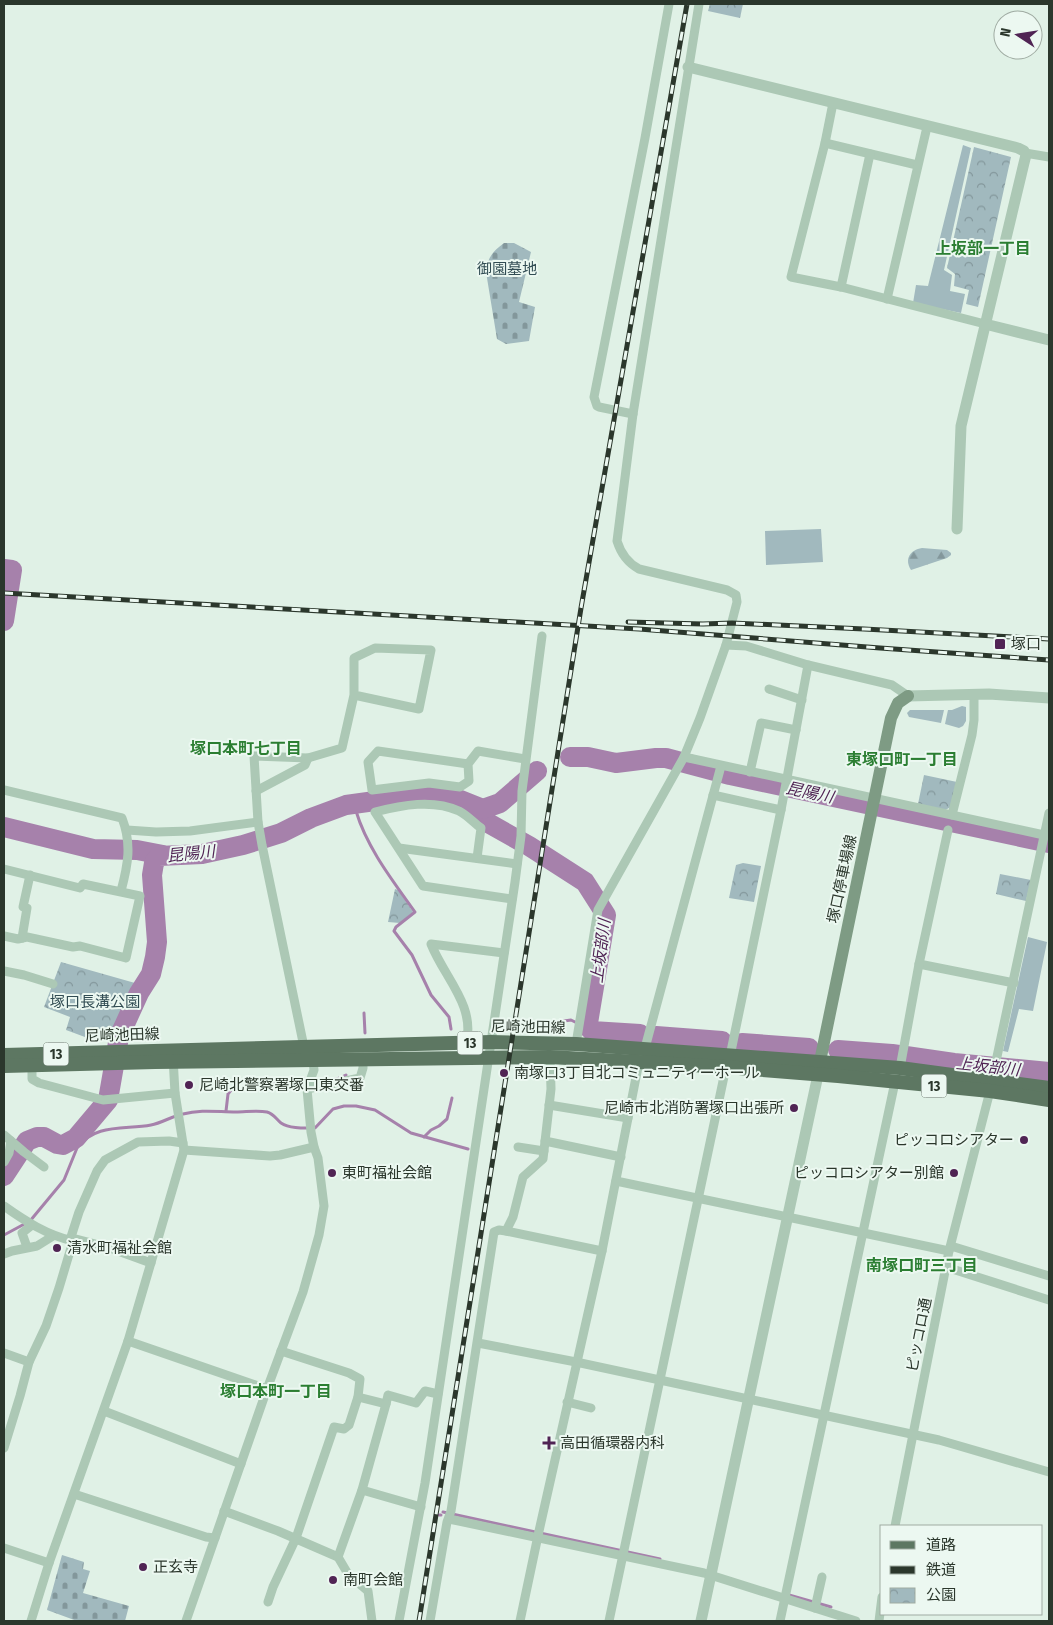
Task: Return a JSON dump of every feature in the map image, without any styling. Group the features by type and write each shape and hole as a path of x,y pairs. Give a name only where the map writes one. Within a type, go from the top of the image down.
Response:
{"main road":[{"name":"塚口停車場線","path":"819,1068 891,718 898,704 908,696"},
{"name":"尼崎池田線","path":"4,1066 304,1047 577,1038 728,1062"},
{"name":"尼崎池田線","path":"4,1055 114,1058"},
{"name":"尼崎池田線","path":"173,1056 313,1060 550,1057 639,1062 728,1062 819,1068 895,1082 993,1076 1049,1100"},
{"name":"尼崎池田線","path":"819,1068 901,1059 1049,1088"}],"street":[{"path":"633,414 599,407 594,397 638,177 669,4"},
{"path":"577,1038 600,905 682,761 700,718 726,645 737,602 736,594 727,590 639,569 624,556 618,546 617,535 633,414 699,4"},
{"path":"688,67 1018,148 1024,150 1025,153 1049,157"},
{"path":"833,103 791,277 841,287 1049,340"},
{"path":"887,299 927,126"},
{"path":"824,143 917,165"},
{"path":"957,529 959,437 1025,153"},
{"path":"841,287 870,154"},
{"path":"399,1621 421,1507 518,864 525,760 542,636"},
{"path":"726,645 746,646 808,665 892,685 908,696 974,695 1049,698"},
{"path":"186,1621 267,1389 309,1276 324,1206 318,1158 311,1128 309,1083 314,1070 313,1060 304,1047 261,839 258,822 254,756 308,758 342,748 354,695 354,658 375,648 431,650 419,709 354,695"},
{"path":"609,1621 781,810 808,665"},
{"path":"769,689 802,700"},
{"path":"952,815 972,735 974,695"},
{"path":"750,772 762,723 796,730"},
{"path":"468,764 378,751 368,762 372,790 430,783 460,787 469,781 468,764 478,751 525,760"},
{"path":"256,791 306,765 308,758"},
{"path":"682,761 720,770 750,772 785,784 874,803 952,815 1044,840"},
{"path":"645,1048 720,770"},
{"path":"4,790 122,818 127,830 128,861 121,891"},
{"path":"713,795 781,810"},
{"path":"477,858 481,828 461,812 440,804 401,805 375,812 423,886 512,898"},
{"name":"ピッコロ通","path":"895,1525 950,1248 993,1076 1049,812"},
{"path":"127,830 190,832 258,822"},
{"path":"901,1059 948,830"},
{"path":"399,848 518,864"},
{"path":"4,869 80,888 83,884 140,896 126,958 80,946 74,947 27,937 18,939 4,936"},
{"path":"22,938 27,908 23,907 30,875"},
{"path":"466,1043 468,1021 462,999 431,944 504,952"},
{"path":"919,964 1014,983"},
{"path":"4,971 53,984"},
{"path":"31,1621 49,1563 128,1340 184,1147 175,1093 173,1056"},
{"path":"506,1231 512,1217 523,1177 543,1159 549,1104 550,1057"},
{"path":"309,1083 360,1078 363,1060"},
{"path":"520,1621 602,1251 639,1062"},
{"path":"32,1065 32,1079 40,1083 107,1100 175,1093"},
{"path":"702,1621 819,1068"},
{"path":"780,1621 895,1082"},
{"path":"549,1104 628,1118"},
{"path":"4,1134 44,1168"},
{"path":"4,1448 29,1362 46,1326 64,1272 73,1228 97,1171 106,1160 136,1143 169,1141 184,1147 270,1156 314,1147"},
{"path":"545,1141 621,1156"},
{"path":"4,1162 9,1152 17,1146"},
{"path":"518,1147 544,1151"},
{"path":"616,1181 863,1233 950,1248 1049,1276"},
{"path":"4,1206 30,1224 53,1236 71,1240 76,1239 107,1247 151,1263"},
{"path":"27,1247 22,1233 30,1224"},
{"path":"430,1621 447,1522 450,1515 494,1232 499,1230 506,1231 602,1251"},
{"path":"4,1254 37,1246 53,1236"},
{"path":"946,1268 1049,1300"},
{"path":"128,1340 267,1389"},
{"path":"478,1343 576,1362 913,1435 956,1445 1049,1472"},
{"path":"268,1602 296,1538 334,1427 344,1429 349,1425 358,1397 360,1379 349,1373 281,1351"},
{"path":"4,1353 29,1362"},
{"path":"338,1558 362,1490 388,1394 416,1403 426,1391 438,1394"},
{"path":"358,1397 386,1404"},
{"path":"567,1402 591,1408"},
{"path":"104,1411 241,1464"},
{"path":"362,1490 421,1507"},
{"path":"74,1494 206,1537 215,1538"},
{"path":"224,1511 296,1538 338,1558 348,1574 368,1591 372,1621"},
{"path":"450,1515 623,1553 712,1575 784,1599 815,1604 856,1621"},
{"path":"4,1548 49,1563"},
{"path":"815,1604 822,1577"}],"green space":[{"path":"710,4 743,4 740,18 708,11"},
{"path":"963,145 971,148 944,270 952,275 950,291 965,294 961,313 913,303 916,285 928,286"},
{"path":"974,147 1011,157 978,307 966,304 969,290 954,286 955,274 947,268"},
{"name":"御園墓地","path":"504,243 514,243 531,252 519,302 535,307 529,341 506,344 497,339 486,272 491,255"},
{"path":"821,529 823,562 766,565 765,531"},
{"path":"922,548 947,550 951,555 911,570 908,562 909,556 914,551"},
{"path":"962,706 966,707 966,721 963,726 959,728 945,724 948,710"},
{"path":"910,710 944,710 941,723 909,717 907,713"},
{"path":"924,775 957,782 951,807 945,810 918,804"},
{"path":"743,863 761,866 754,902 729,898 736,865"},
{"path":"1000,874 1031,880 1026,901 996,894"},
{"path":"395,889 398,890 413,912 400,923 388,922"},
{"path":"1028,937 1047,942 1033,1011 1019,1009 1008,1052 1003,1051"},
{"name":"塚口長溝公園","path":"61,962 135,983 112,1037 93,1040 66,1030 70,1017 44,1007"},
{"path":"62,1555 84,1562 83,1569 90,1571 83,1593 129,1606 125,1621 77,1621 47,1610"}],"waterway":[{"path":"4,569 12,570 4,621"},
{"name":"昆陽川","path":"570,757 588,757 616,763 666,758 730,775 1049,843"},
{"name":"昆陽川","path":"4,1176 27,1141 37,1137 44,1137 63,1145 76,1138 108,1100 119,1037 139,993 151,974 155,957 157,942 152,875 154,863 159,856 202,854 243,845 281,833 311,818 346,805 422,793 453,797 483,809 500,803 537,771"},
{"name":"上坂部川","path":"467,804 490,824 529,846 585,882 606,915 588,1023 589,1028 592,1031 640,1034"},
{"path":"356,811 374,851 415,912 396,927 394,931 412,955 431,995 449,1017 451,1029"},
{"path":"4,827 93,849 137,850 163,855"},
{"path":"364,1013 365,1033"},
{"path":"528,1026 571,1020 588,1023"},
{"name":"上坂部川","path":"656,1036 722,1041"},
{"name":"上坂部川","path":"742,1043 809,1048"},
{"name":"上坂部川","path":"838,1050 892,1054 954,1063 1049,1072"},
{"path":"226,1111 228,1094 231,1090 285,1080 333,1080 346,1075"},
{"path":"424,1137 447,1119 452,1098"},
{"path":"4,1235 30,1221 64,1180 77,1148 84,1140 101,1131 151,1125 190,1112 263,1111 289,1126 315,1128 333,1109 344,1106 356,1106 375,1110 411,1133 468,1149"},
{"path":"443,1512 660,1559"},
{"path":"789,1595 831,1607"}],"railway":[{"path":"419,1621 581,608 687,4"},
{"path":"4,593 639,629 1049,660"},
{"path":"628,622 732,623 1049,639"}],"place":[{"name":"塚口","path":"1000,644"},
{"name":"南塚口3丁目北コミュニティーホール","path":"504,1073"},
{"name":"尼崎北警察署塚口東交番","path":"189,1085"},
{"name":"尼崎市北消防署塚口出張所","path":"794,1108"},
{"name":"ピッコロシアター","path":"1024,1140"},
{"name":"東町福祉会館","path":"332,1173"},
{"name":"ピッコロシアター別館","path":"954,1173"},
{"name":"清水町福祉会館","path":"57,1248"},
{"name":"高田循環器内科","path":"549,1443"},
{"name":"正玄寺","path":"143,1567"},
{"name":"南町会館","path":"333,1580"}],"district":[{"name":"上坂部一丁目","path":"983,248"},
{"name":"塚口本町七丁目","path":"246,748"},
{"name":"東塚口町一丁目","path":"902,759"},
{"name":"南塚口町三丁目","path":"922,1265"},
{"name":"塚口本町一丁目","path":"276,1391"}]}
